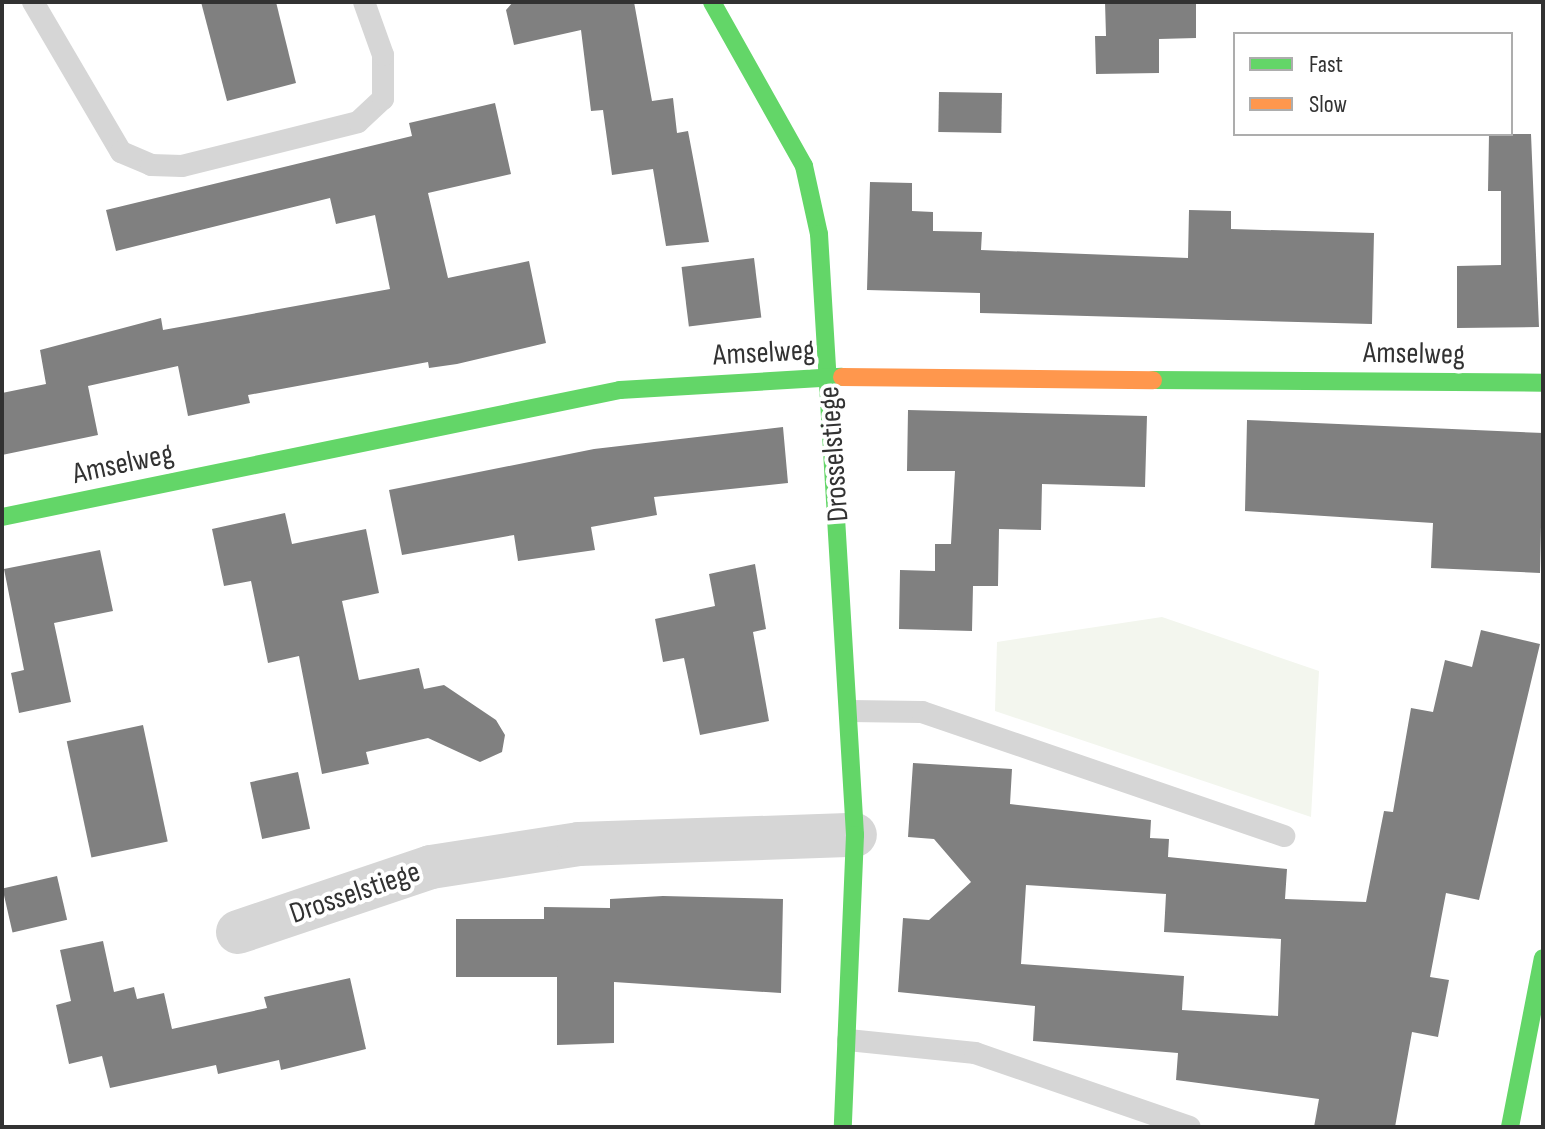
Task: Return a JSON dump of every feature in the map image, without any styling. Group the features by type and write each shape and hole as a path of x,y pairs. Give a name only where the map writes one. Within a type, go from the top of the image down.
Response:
{"street":[{"name":"Drosselstiege","path":"712,2 776,106 804,166 819,234 850,711 855,835 843,1127"},
{"name":"Amselweg","path":"2,517 620,390 829,377 1543,383"},
{"name":"Drosselstiege","path":"238,932 446,864 579,844 855,835"},
{"path":"1510,1127 1543,958"}],"lane":[{"path":"33,2 121,152 151,165 182,166 358,122 383,99 383,55 364,2"},
{"path":"850,711 922,712 1284,836"},
{"path":"848,1040 975,1053 1190,1127"}],"shaded area":[{"path":"1162,617 1319,671 1311,817 995,711 997,642"}],"building":[{"path":"201,2 276,2 296,83 227,101"},
{"path":"513,2 634,2 652,101 673,98 677,133 688,131 709,242 666,246 653,169 612,175 603,110 591,111 581,30 514,45 506,10"},
{"path":"1105,2 1196,2 1196,38 1159,39 1159,73 1096,74 1095,36 1106,36"},
{"path":"939,92 1002,93 1001,133 938,132"},
{"path":"495,103 511,174 428,193 448,278 529,261 546,343 457,364 429,368 428,362 248,395 250,403 188,416 178,366 88,386 98,435 2,455 2,393 46,384 40,350 161,318 163,330 390,289 375,215 336,224 330,198 116,251 106,210 412,136 409,123"},
{"path":"1531,134 1539,327 1457,328 1457,266 1501,265 1501,191 1488,191 1489,136"},
{"path":"870,182 912,183 912,211 933,212 933,231 982,232 981,250 1188,258 1189,210 1231,211 1231,229 1374,233 1372,324 980,313 980,293 867,290"},
{"path":"754,258 761,318 689,326 682,267"},
{"path":"908,410 1147,416 1145,487 1042,484 1041,530 999,529 998,586 973,586 972,631 899,629 900,570 935,571 935,544 951,544 955,471 907,471"},
{"path":"1247,420 1543,433 1540,573 1431,568 1433,523 1245,511"},
{"path":"783,427 788,483 654,497 657,515 591,527 595,550 518,561 514,535 402,555 389,490 594,449"},
{"path":"285,513 292,544 366,529 379,593 342,601 359,680 419,668 424,689 444,685 496,720 505,735 502,752 480,762 428,738 366,752 369,764 322,774 299,656 268,663 251,581 224,586 212,529"},
{"path":"100,550 113,611 54,623 71,702 19,713 11,673 24,670 4,569"},
{"path":"755,564 766,629 753,632 769,721 700,735 684,658 663,662 655,619 715,606 709,574"},
{"path":"1481,630 1540,644 1479,900 1446,893 1430,977 1449,980 1438,1037 1412,1032 1395,1127 1314,1127 1319,1099 1176,1080 1178,1053 1033,1041 1035,1006 898,992 903,918 929,920 971,882 934,839 908,837 913,763 1012,769 1010,804 1151,820 1150,838 1169,839 1168,857 1287,869 1285,899 1366,902 1384,811 1393,812 1411,708 1433,712 1445,660 1472,667","holes":["1026,885 1166,894 1164,932 1281,939 1278,1016 1182,1010 1184,976 1021,964"]},
{"path":"143,725 168,841 91,858 67,741"},
{"path":"298,772 310,829 262,839 250,782"},
{"path":"57,876 67,920 13,932 2,889"},
{"path":"663,896 783,899 781,993 614,982 614,1043 557,1045 557,977 456,977 456,919 544,919 544,907 610,908 610,899"},
{"path":"103,941 114,992 134,987 137,999 164,993 172,1029 267,1008 264,997 350,978 366,1049 281,1070 279,1060 218,1074 216,1065 110,1088 102,1056 69,1064 56,1005 71,1001 60,950"}],"traffic: fast":[{"path":"712,2 804,166 819,234 855,835 843,1127"},
{"path":"2,517 620,390 842,377"},
{"path":"1153,380 1543,383"},
{"path":"1510,1127 1543,958"}],"traffic: slow":[{"path":"842,377 1153,380"}]}
